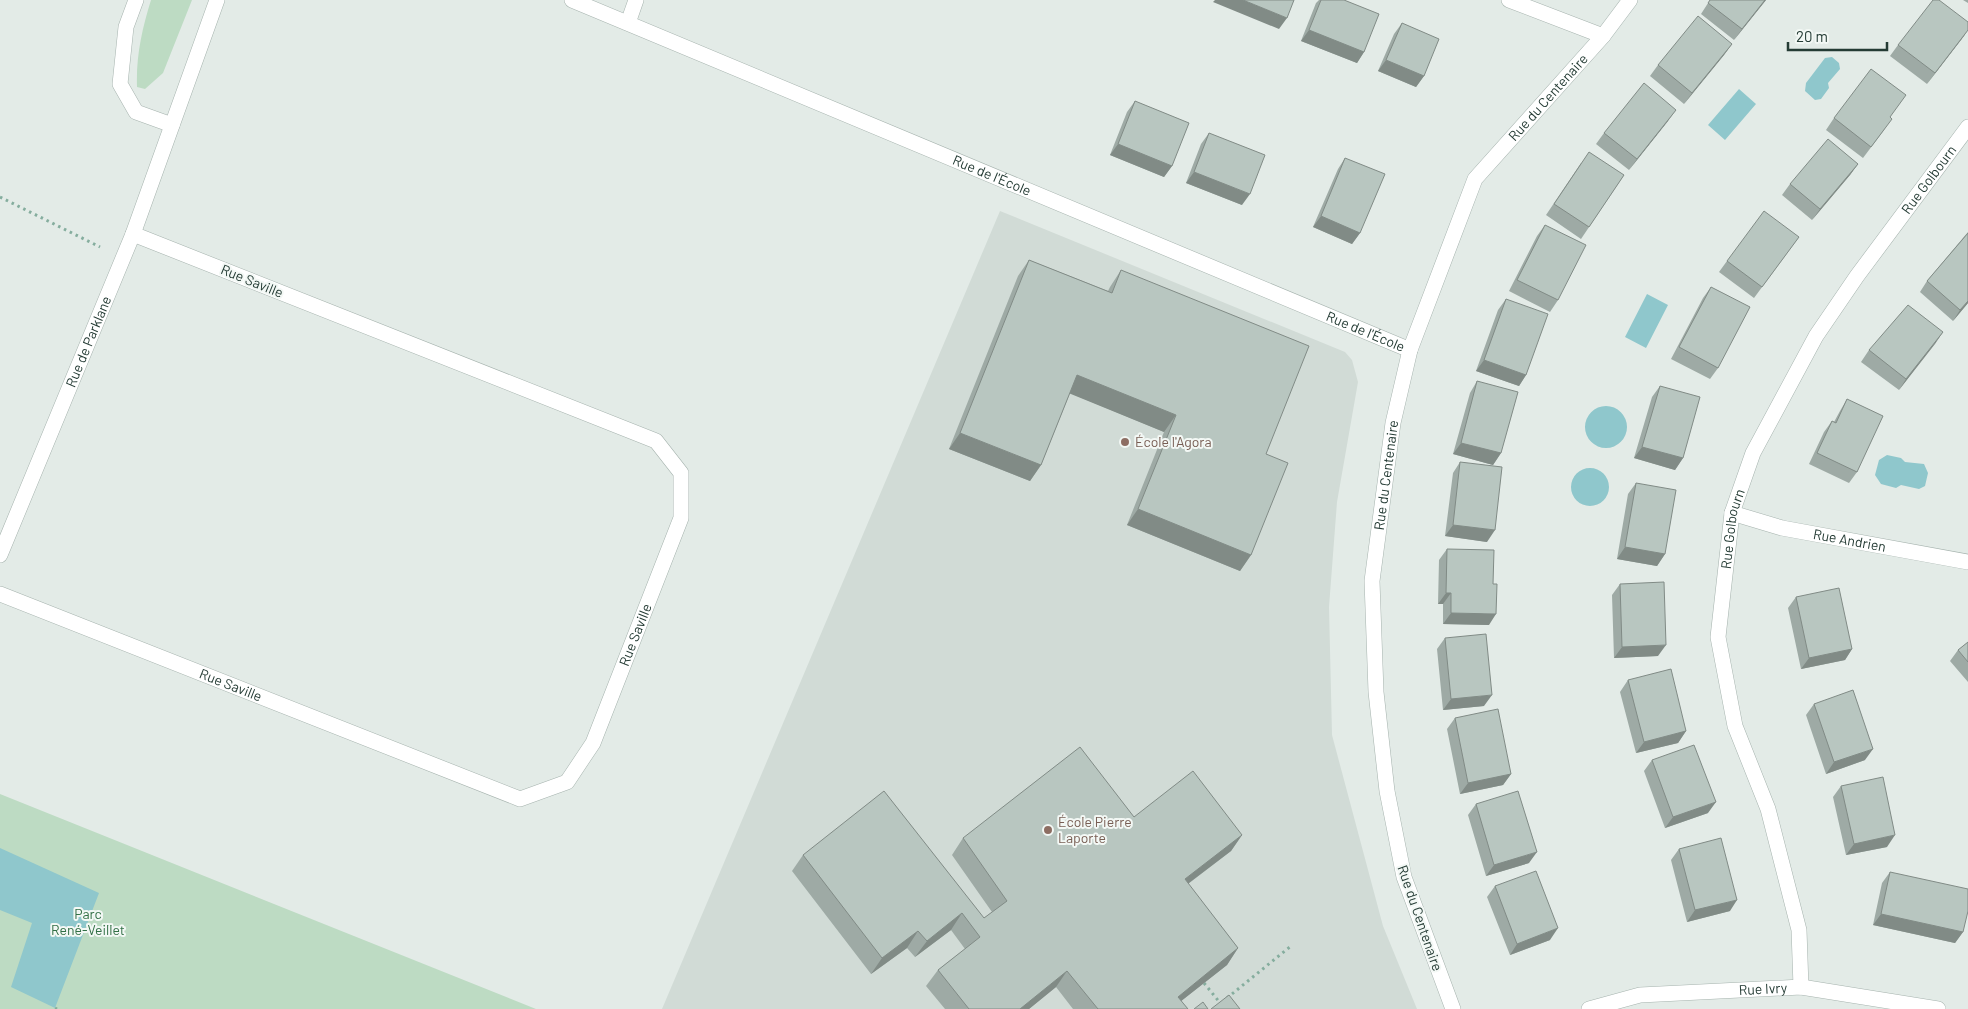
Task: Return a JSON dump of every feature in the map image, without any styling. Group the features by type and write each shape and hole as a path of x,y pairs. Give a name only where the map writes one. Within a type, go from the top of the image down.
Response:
{"street":[{"path":"136,0 126,27 120,84 136,112 172,125"},
{"name":"Rue de Parklane","path":"0,555 133,234 217,0"},
{"name":"Rue de l'École","path":"572,0 1410,350"},
{"path":"628,23 636,0"},
{"path":"1509,0 1602,36"},
{"name":"Rue du Centenaire","path":"1452,1009 1404,877 1387,791 1376,692 1372,581 1393,423 1410,350 1475,179 1602,36 1630,0"},
{"name":"Rue Golbourn","path":"1801,987 1799,930 1768,809 1734,726 1718,638 1732,513 1753,453 1816,336 1857,276 1968,127"},
{"name":"Rue Saville","path":"0,594 520,798 567,782 593,743 681,518 681,473 656,441 133,234"},
{"name":"Rue Andrien","path":"1732,513 1782,528 1968,562"},
{"name":"Rue Ivry","path":"1588,1009 1640,995 1801,987 1938,1009"}],"path":[{"path":"0,197 123,258"},
{"path":"1220,1003 1291,946"},
{"path":"1204,983 1224,1009"}],"shaded area":[{"path":"1000,211 1345,352 1352,360 1358,382 1337,502 1329,607 1332,735 1383,926 1417,1009 662,1009"}],"green space":[{"path":"151,0 192,0 163,73 145,89 137,87 137,64 142,32"},
{"name":"Parc René-Veillet","path":"0,794 536,1009 0,1009"}],"water":[{"path":"1832,57 1839,63 1840,69 1828,83 1829,88 1821,99 1815,100 1805,91 1806,83 1825,58"},
{"path":"1739,89 1756,104 1725,140 1708,125"},
{"path":"1647,294 1668,305 1646,348 1625,337"},
{"path":"1606,406 1621,412 1627,427 1621,442 1606,448 1591,442 1585,427 1591,412"},
{"path":"1887,455 1901,458 1905,462 1924,464 1928,473 1925,486 1919,489 1901,485 1896,488 1881,484 1875,475 1879,460"},
{"path":"1590,468 1604,473 1609,487 1604,501 1590,506 1576,501 1571,487 1576,473"},
{"path":"0,848 99,893 55,1008 11,987 32,923 0,910"}],"building":[{"path":"1243,0 1294,0 1287,18"},
{"path":"1321,0 1344,0 1379,14 1364,52 1309,30"},
{"path":"1710,0 1765,0 1742,29 1708,3"},
{"path":"1933,0 1939,0 1968,22 1968,30 1935,73 1898,45"},
{"path":"1698,16 1732,44 1692,93 1658,65"},
{"path":"1402,23 1439,39 1424,76 1386,60"},
{"path":"1871,69 1906,95 1890,117 1892,119 1871,147 1834,118"},
{"path":"1644,83 1676,110 1637,159 1604,133"},
{"path":"1135,101 1189,123 1172,166 1118,144"},
{"path":"1209,133 1265,155 1250,194 1194,172"},
{"path":"1828,139 1858,164 1820,209 1790,184"},
{"path":"1589,152 1624,175 1589,227 1554,204"},
{"path":"1345,158 1385,174 1360,233 1321,216"},
{"path":"1764,211 1799,237 1762,287 1727,261"},
{"path":"1545,225 1586,245 1558,300 1517,280"},
{"path":"1968,233 1968,301 1960,310 1927,281"},
{"path":"1029,260 1112,293 1121,270 1309,346 1266,454 1288,463 1251,555 1138,509 1176,415 1077,375 1041,465 960,433"},
{"path":"1711,287 1750,307 1718,368 1679,347"},
{"path":"1506,299 1548,314 1526,375 1484,360"},
{"path":"1908,305 1943,332 1906,379 1869,350"},
{"path":"1477,381 1518,392 1501,453 1461,443"},
{"path":"1660,386 1700,397 1683,458 1642,447"},
{"path":"1847,399 1883,416 1857,472 1817,453 1832,421 1836,423"},
{"path":"1460,462 1502,467 1495,530 1453,525"},
{"path":"1636,483 1676,490 1665,554 1625,547"},
{"path":"1447,549 1494,550 1493,584 1497,584 1496,614 1451,613 1451,593 1446,593"},
{"path":"1664,582 1666,645 1622,647 1620,584"},
{"path":"1839,588 1852,649 1809,658 1796,597"},
{"path":"1486,634 1492,695 1451,699 1445,638"},
{"path":"1968,642 1968,662 1958,650"},
{"path":"1671,669 1686,731 1644,742 1628,680"},
{"path":"1853,690 1873,749 1834,762 1814,704"},
{"path":"1498,709 1511,774 1468,783 1455,718"},
{"path":"1694,745 1716,802 1673,817 1652,760"},
{"name":"École Pierre Laporte","path":"1080,747 1134,817 1193,771 1242,835 1185,879 1238,948 1178,997 1188,1009 1098,1009 1067,971 1020,1009 969,1009 938,970 980,937 962,913 927,941 918,931 882,958 803,855 884,791 984,918 1007,901 963,838"},
{"path":"1883,777 1895,835 1854,844 1841,786"},
{"path":"1518,791 1537,852 1494,865 1476,804"},
{"path":"1721,838 1737,900 1695,910 1679,849"},
{"path":"1536,871 1558,928 1517,944 1495,886"},
{"path":"1890,872 1968,889 1968,911 1963,932 1881,914"},
{"path":"1229,995 1240,1009 1211,1009"},
{"path":"1203,1002 1208,1009 1194,1009"}],"place":[{"name":"École l'Agora","path":"1125,442"},
{"name":"École Pierre Laporte","path":"1048,830"}]}
